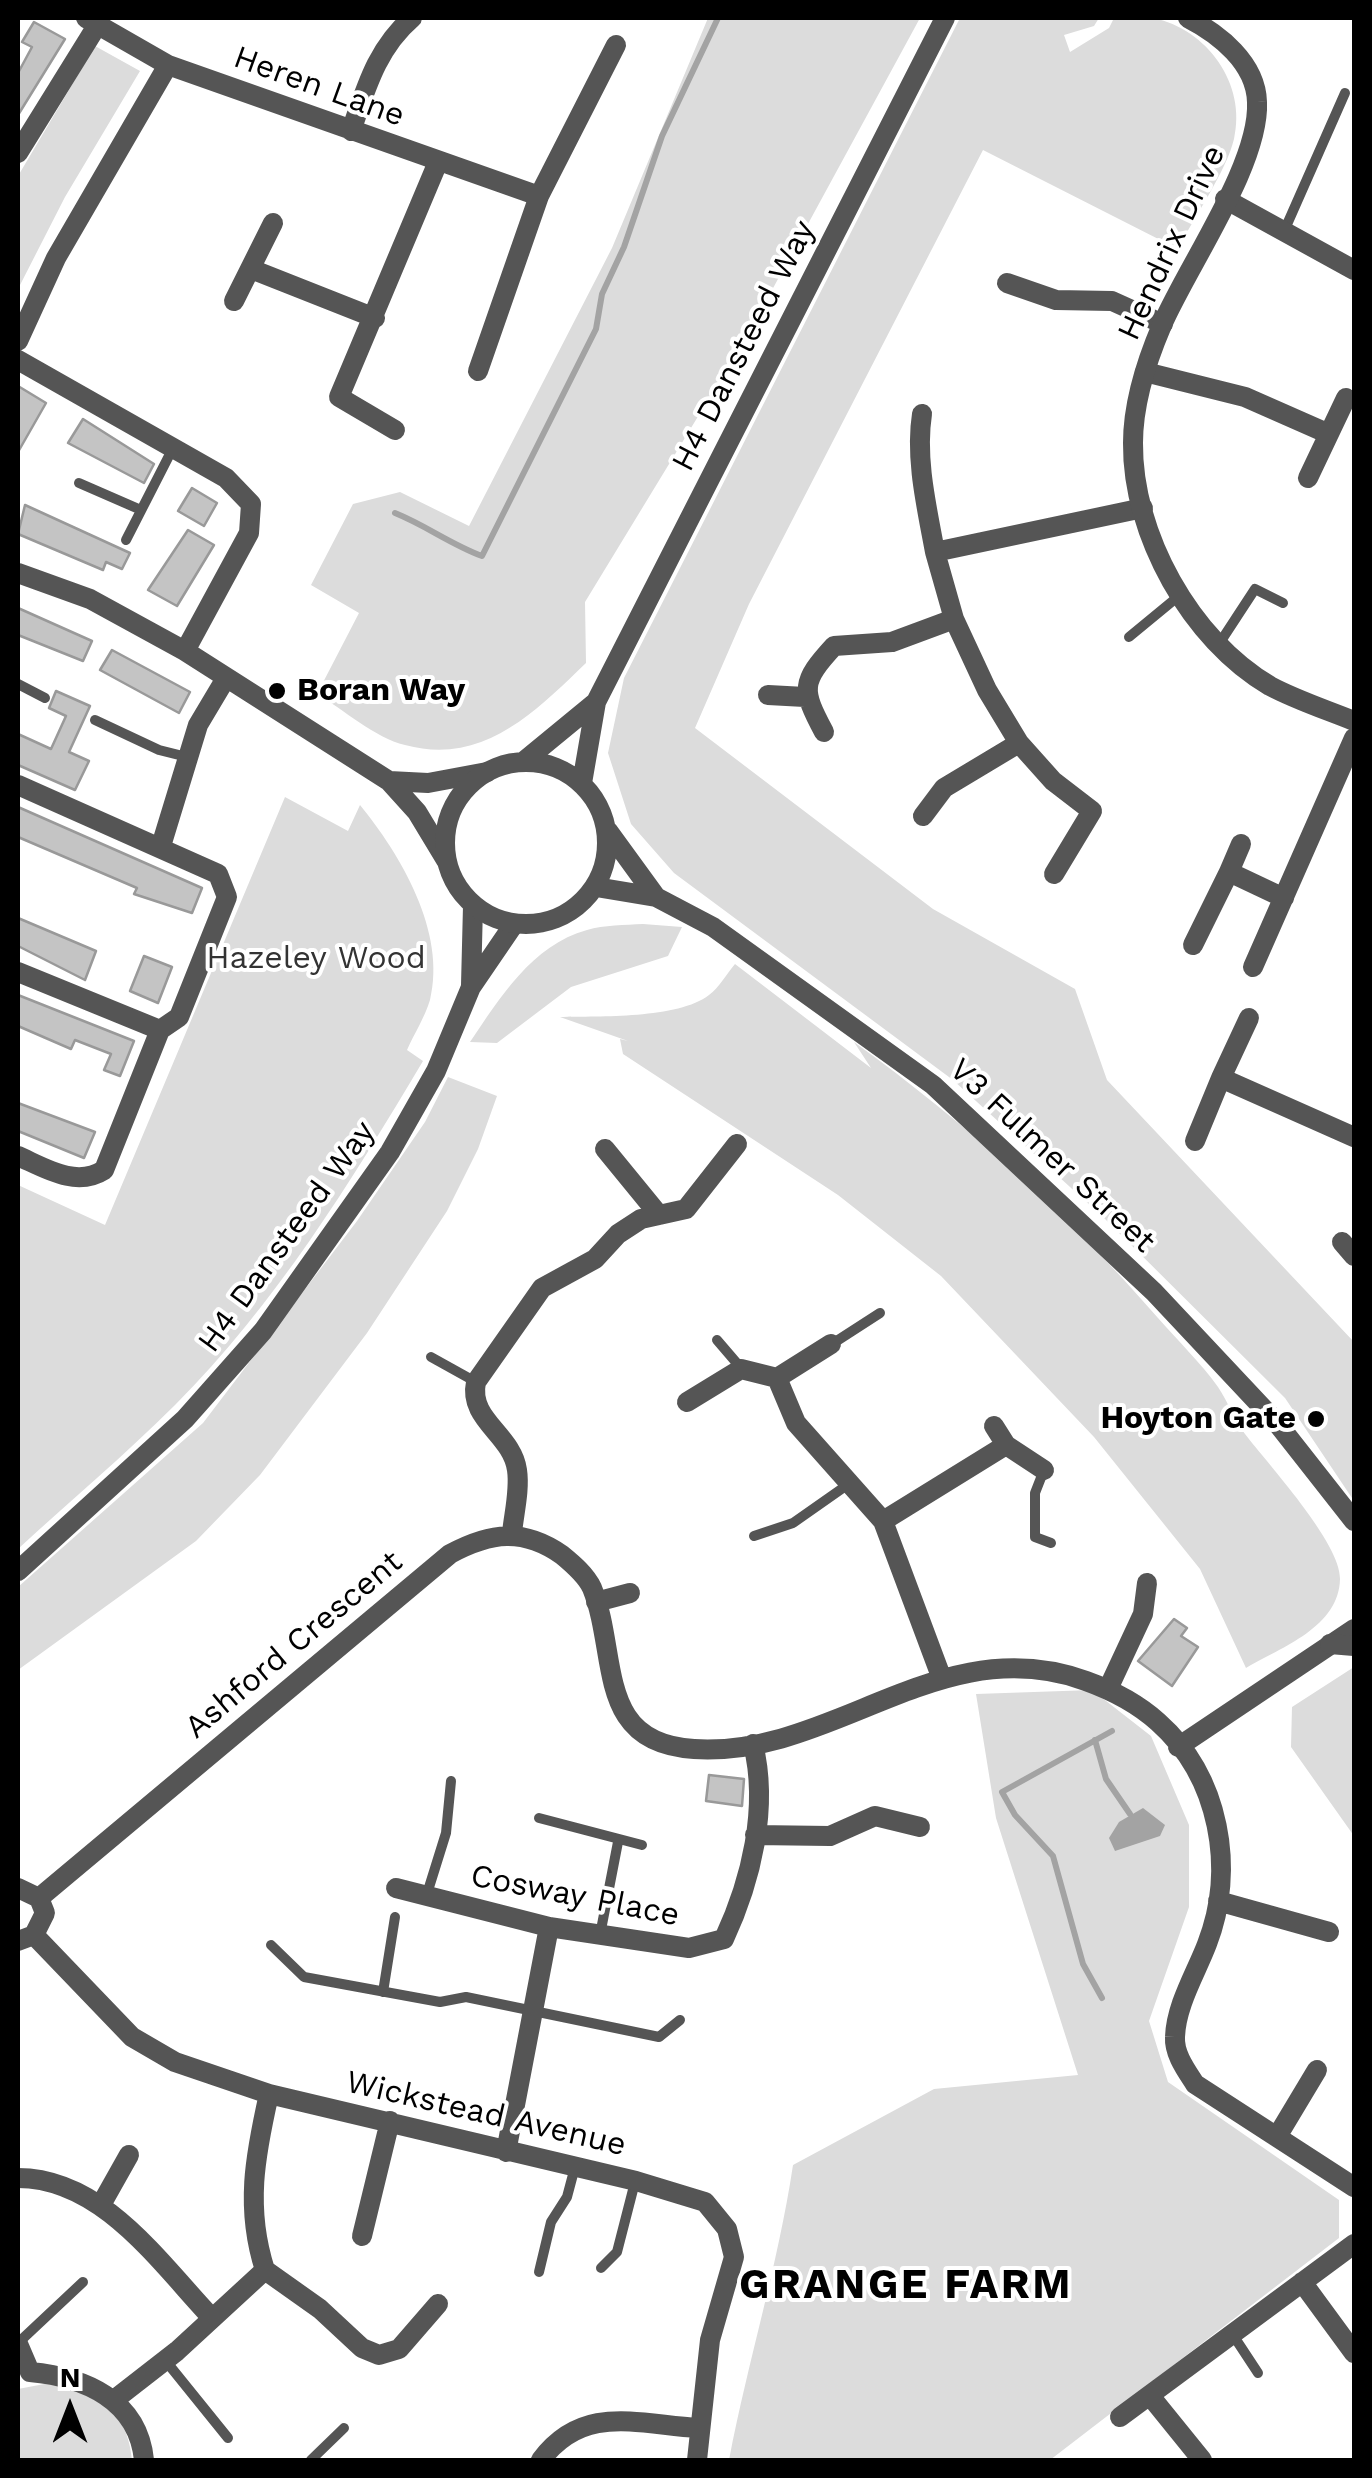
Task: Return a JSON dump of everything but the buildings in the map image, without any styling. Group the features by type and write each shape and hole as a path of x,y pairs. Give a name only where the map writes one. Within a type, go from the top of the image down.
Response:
{"street":[{"path":"352,131 373,66 396,32 412,18"},
{"name":"H4 Dansteed Way","path":"582,783 596,702 945,18"},
{"name":"Hendrix Drive","path":"1188,18 1212,30 1240,58 1258,100 1251,144 1162,324 1145,372 1133,442 1142,508 1181,595 1219,644 1270,685 1354,721"},
{"path":"18,153 92,21"},
{"name":"Heren Lane","path":"92,21 168,65 539,196"},
{"path":"478,371 539,196 616,46"},
{"path":"18,341 56,258 168,65"},
{"path":"395,430 339,397 438,162"},
{"path":"1225,198 1354,270"},
{"path":"234,302 272,223"},
{"path":"251,270 374,318"},
{"path":"1007,284 1056,300 1112,301 1162,324"},
{"path":"18,360 226,478 251,504 249,533 185,651"},
{"path":"1145,372 1245,397 1329,434"},
{"path":"1308,478 1346,398"},
{"path":"922,414 919,434 926,504 954,619 987,690 1019,744 1054,781 1092,811 1054,874"},
{"path":"936,552 1142,508"},
{"path":"18,573 90,599 185,651 388,781 417,812 456,885 473,906 514,924 552,922 569,914 596,887 606,859 607,829 598,804 582,783 544,764 523,762 428,783 388,781"},
{"path":"824,732 805,698 810,672 834,646 892,642 954,619"},
{"path":"160,846 198,726 226,678"},
{"path":"768,695 805,698"},
{"name":"H4 Dansteed Way","path":"523,762 596,702"},
{"path":"1253,968 1354,738"},
{"path":"923,816 944,788 1019,744"},
{"path":"446,860 446,829 456,800 486,772"},
{"path":"18,785 218,874 227,897 179,1016 160,1030 104,1170 92,1178 68,1177 18,1156"},
{"name":"V3 Fulmer Street","path":"607,829 656,896"},
{"path":"1193,945 1241,844"},
{"path":"1228,872 1284,898"},
{"name":"V3 Fulmer Street","path":"596,887 656,896 713,927 933,1085 1087,1226 1277,1423 1350,1515"},
{"name":"H4 Dansteed Way","path":"470,987 473,906"},
{"name":"H4 Dansteed Way","path":"18,1571 185,1419 264,1331 390,1152 436,1070 470,987 514,924"},
{"path":"18,972 160,1030"},
{"path":"1195,1141 1248,1018"},
{"path":"1220,1078 1354,1136"},
{"path":"736,1144 699,1198 686,1209 642,1219 618,1234 595,1259 542,1288 476,1382 473,1397 480,1413 505,1440 517,1469 512,1533 545,1544 572,1563 590,1584 611,1683 623,1711 641,1734 674,1748 719,1750 800,1732 942,1679 998,1666 1059,1672 1108,1690 1158,1722 1205,1788 1220,1832 1222,1872 1218,1901 1174,2040 1179,2060 1195,2084 1354,2187"},
{"path":"605,1149 659,1215"},
{"path":"687,1402 742,1369 776,1378 831,1344"},
{"path":"776,1378 796,1423 884,1521 942,1679"},
{"path":"994,1426 1006,1445 1044,1470"},
{"path":"884,1521 1006,1445"},
{"name":"Ashford Crescent","path":"39,1898 450,1554 481,1538 512,1533"},
{"path":"1108,1690 1143,1614 1147,1584"},
{"path":"596,1602 630,1594"},
{"path":"1178,1746 1354,1629"},
{"path":"1330,1644 1354,1646"},
{"name":"Cosway Place","path":"396,1888 549,1927 688,1948 724,1939 742,1902 755,1835 760,1798 752,1744"},
{"path":"755,1835 830,1836 875,1816 920,1827"},
{"path":"18,1888 39,1898 45,1913 26,1938"},
{"path":"1218,1901 1329,1932"},
{"path":"506,2152 549,1927"},
{"name":"Wickstead Avenue","path":"26,1938 132,2037 174,2062 269,2094 636,2181 705,2202 727,2228 734,2257 710,2340 697,2460"},
{"path":"1278,2136 1318,2070"},
{"path":"269,2094 250,2187 252,2224 264,2270 320,2309 362,2348 379,2356 400,2349 438,2304"},
{"path":"362,2236 390,2122"},
{"path":"102,2203 129,2155"},
{"path":"18,2178 34,2178 102,2203 212,2318"},
{"path":"1120,2416 1152,2397 1354,2244"},
{"path":"114,2400 165,2360 264,2270"},
{"path":"1302,2282 1354,2353"},
{"path":"18,2344 24,2375 74,2380 114,2400 138,2430 144,2460"},
{"path":"1152,2397 1202,2460"},
{"path":"541,2460 556,2440 593,2420 698,2428"}],"lane":[{"path":"1285,229 1345,93"},
{"path":"126,540 174,447"},
{"path":"79,483 141,510"},
{"path":"1219,644 1255,588 1283,602"},
{"path":"1129,637 1181,595"},
{"path":"18,684 45,698"},
{"path":"96,720 160,750 187,757"},
{"path":"831,1344 880,1313"},
{"path":"717,1340 742,1369"},
{"path":"431,1356 476,1382"},
{"path":"1044,1470 1036,1493 1036,1537 1051,1543"},
{"path":"754,1536 793,1523 851,1483"},
{"path":"426,1898 446,1833 451,1782"},
{"path":"539,1818 618,1842 642,1845"},
{"path":"600,1934 618,1842"},
{"path":"384,1992 396,1917"},
{"path":"271,1945 304,1977 384,1992 440,2002 466,1997 660,2037 680,2020"},
{"path":"539,2272 551,2222 567,2196 575,2167"},
{"path":"601,2268 617,2252 636,2181"},
{"path":"18,2344 84,2282"},
{"path":"1232,2335 1258,2373"},
{"path":"165,2360 228,2438"},
{"path":"311,2460 344,2428"}],"green space":[{"path":"1148,17 1173,24 1206,47 1228,79 1236,118 1230,152 1178,249 983,150 749,604 695,728 933,909 1075,989 1107,1080 1354,1342 1354,1501 1285,1398 1105,1219 953,1080 674,873 631,824 608,753 624,678 960,18 1099,18 1094,26 1064,35 1070,52 1109,28 1114,18"},
{"path":"708,18 920,18 747,336 585,602 586,663 527,716 483,741 433,750 394,741 317,694 359,613 311,585 353,504 400,492 469,526 612,248"},
{"path":"95,46 140,71 65,197 18,289 18,176"},
{"name":"Hazeley Wood","path":"285,797 348,831 360,805 404,870 426,921 432,948 430,1000 407,1050 423,1061 310,1241 246,1326 156,1424 18,1549 18,1185 105,1225"},
{"path":"643,924 682,927 668,956 571,987 497,1043 470,1042 519,975 550,948 587,930"},
{"path":"735,964 871,1068 854,1042 976,1138 1088,1242 1197,1361 1218,1387 1245,1434 1329,1545 1340,1579 1337,1596 1319,1623 1246,1668 1200,1569 1094,1437 941,1276 838,1195 623,1054 620,1039 628,1041 560,1017 638,1015 695,1003 709,995"},
{"path":"448,1077 497,1096 478,1149 447,1211 367,1333 260,1475 196,1541 18,1670 18,1587 203,1423 357,1221 425,1122"},
{"path":"1354,1667 1354,1836 1291,1747 1292,1707"},
{"path":"1092,1690 1151,1736 1189,1825 1189,1907 1149,2021 1168,2082 1339,2200 1339,2238 1050,2460 729,2460 793,2165 934,2089 1078,2075 996,1818 976,1694"},
{"path":"55,2382 84,2394 117,2417 132,2460 18,2460 18,2389"}],"shaded area":[{"path":"1143,1808 1165,1825 1160,1836 1115,1851 1109,1838 1119,1822"}],"waterway":[{"path":"395,513 482,556 596,329 602,294 624,247 662,136 718,18"},
{"path":"1102,1998 1083,1964 1053,1856 1015,1815 1002,1792 1112,1731"},
{"path":"1095,1740 1106,1779 1130,1814"}],"place":[{"name":"Boran Way","path":"277,691"},
{"name":"Hoyton Gate","path":"1316,1419"}],"district":[{"name":"GRANGE FARM","path":"906,2286"}]}
